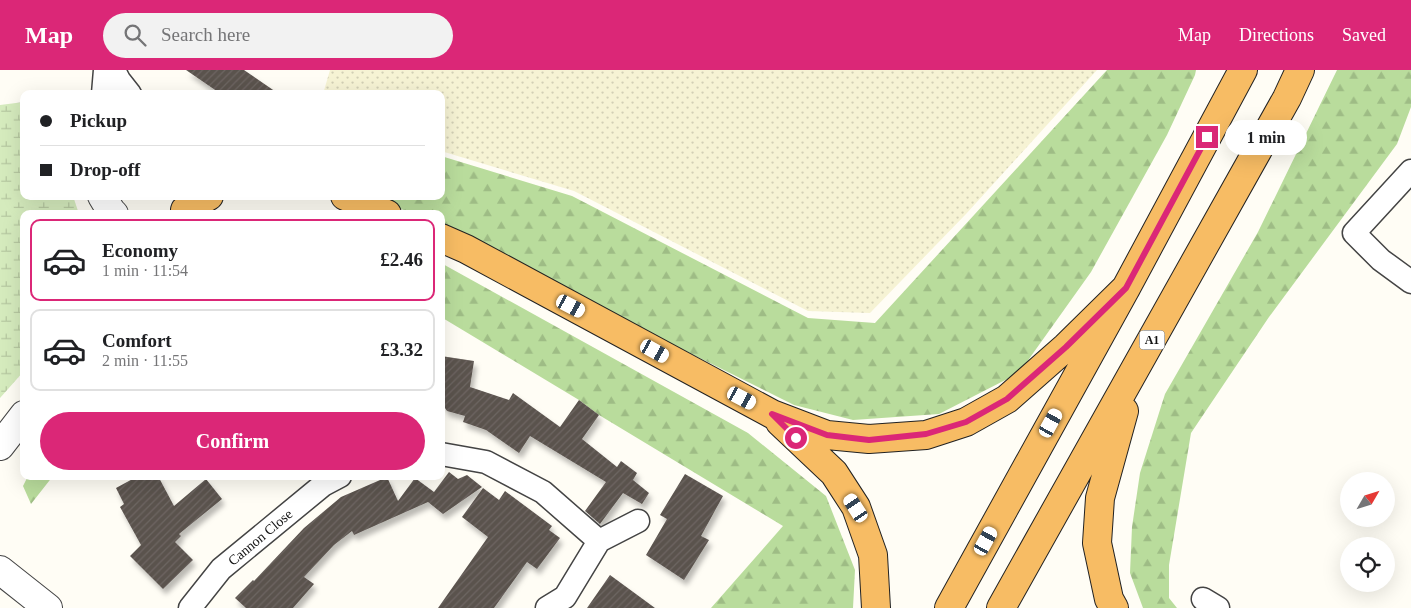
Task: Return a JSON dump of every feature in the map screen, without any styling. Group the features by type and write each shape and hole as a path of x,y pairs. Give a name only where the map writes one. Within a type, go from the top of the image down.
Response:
{"highway":[{"path":"949,608 1126,288 1243,70"},
{"name":"A1","path":"1001,608 1287,98 1300,70"},
{"path":"186,207 201,200"},
{"path":"354,200 378,210"},
{"path":"445,240 466,249 772,414 827,435 869,440 926,434 966,422 1007,399 1066,347 1126,288"},
{"name":"A1","path":"1114,608 1097,543 1100,498 1137,367"},
{"path":"772,414 834,473 856,508 873,555 876,608"}],"street":[{"path":"104,90 105,70"},
{"path":"114,70 127,90"},
{"path":"1411,172 1354,233 1381,260 1411,282"},
{"path":"0,446 14,423"},
{"path":"445,455 486,462 543,492 599,541"},
{"name":"Cannon Close","path":"190,608 221,570 323,485 332,480"},
{"path":"556,602 599,541 638,521"},
{"path":"0,570 48,608"}],"shaded area":[{"path":"330,70 1097,70 966,214 870,313 808,311 574,191 445,152 445,90 324,90"}],"green space":[{"path":"1107,70 1196,70 1167,135 1091,272 1019,373 939,414 853,420 794,405 445,231 445,210 403,210 384,200 445,200 445,157 572,196 808,318 875,323"},
{"path":"1337,70 1411,70 1411,107 1397,144 1269,317 1191,433 1169,565 1169,598 1177,608 1143,608 1130,573 1132,527 1140,473 1165,394 1258,232"},
{"path":"20,102 20,200 74,200 78,210 20,210 20,376 0,398 0,105"},
{"path":"445,265 748,433 826,496 855,570 853,608 711,608 783,526 599,415 579,400 445,319"},
{"path":"26,480 50,480 31,504 23,486"}],"building":[{"path":"186,70 244,70 273,90 215,90"},
{"path":"445,357 474,361 470,387 509,400 513,393 560,427 579,400 599,415 582,439 617,467 621,461 637,473 633,480 649,493 642,504 623,493 600,524 585,511 606,482 530,436 519,453 486,430 463,422 465,416 447,411 445,408"},
{"path":"449,472 458,479 467,475 482,487 443,514 428,502 354,535 352,531 334,545 304,577 314,584 293,608 246,608 235,598 254,581 304,528 341,497 380,480 388,480 398,501 414,480 418,480 434,492 445,480"},
{"path":"685,474 723,496 701,536 709,540 684,580 646,555 667,519 660,515"},
{"path":"131,480 160,480 174,506 207,480 222,499 179,534 181,536 175,542 193,560 163,589 130,556 141,545 120,507 124,504 116,488"},
{"path":"483,488 499,500 505,491 552,526 549,530 560,538 537,569 527,562 494,608 438,608 488,537 462,517"},
{"path":"610,575 655,608 587,608"}],"route":[{"path":"796,438 772,414 827,435 869,440 926,434 966,422 1007,399 1066,347 1126,288 1207,137"}]}
